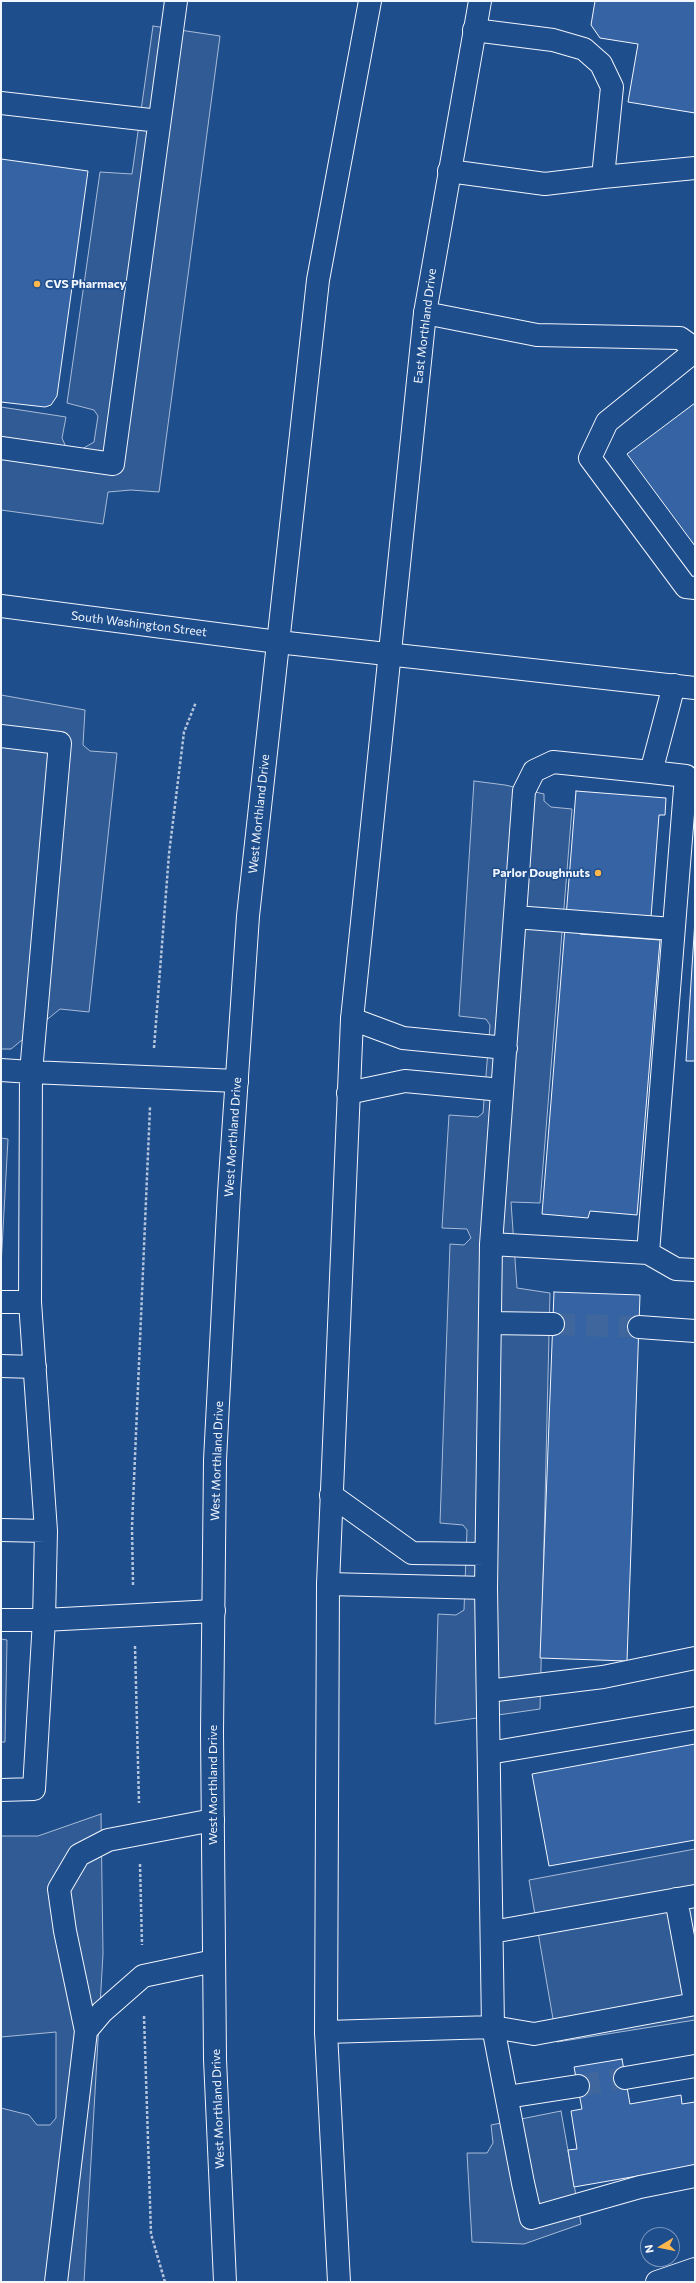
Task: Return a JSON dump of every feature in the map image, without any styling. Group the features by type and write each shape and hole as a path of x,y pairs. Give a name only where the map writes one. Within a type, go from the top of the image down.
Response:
{"main road":[{"path":"1,448 113,464 176,1"},
{"path":"278,642 318,280 370,1"},
{"name":"East Morthland Drive","path":"388,654 425,313 480,1"},
{"path":"474,30 553,40 584,49 601,64 612,87 603,177"},
{"path":"1,103 159,121"},
{"path":"449,171 545,184 695,168"},
{"path":"425,313 537,335 680,338 695,350 607,422 590,458 686,587 695,588"},
{"name":"South Washington Street","path":"1,606 278,642 684,686"},
{"name":"West Morthland Drive","path":"225,2282 215,2059 213,1820 215,1460 248,916 278,642"},
{"path":"339,2282 326,2032 328,1584 352,1019 388,654"},
{"path":"650,772 684,686"},
{"path":"1,736 60,744 31,1072 30,1302 46,1531 44,1620 34,1790 1,1790"},
{"path":"648,1253 686,776 553,762 534,771 524,791 491,1244 486,1588 494,2027 532,2218 640,2187 695,2176"},
{"path":"515,917 673,929"},
{"path":"352,1019 403,1038 506,1048"},
{"path":"1,1070 237,1081"},
{"path":"348,1093 405,1081 502,1090"},
{"path":"491,1244 648,1253 676,1269 695,1270"},
{"path":"1,1302 30,1302"},
{"path":"490,1323 553,1324"},
{"path":"639,1327 695,1330"},
{"path":"1,1366 35,1367"},
{"path":"332,1495 412,1553 486,1554"},
{"path":"1,1530 46,1531"},
{"path":"328,1584 486,1588"},
{"path":"1,1620 44,1620 214,1611"},
{"path":"488,1691 603,1677 695,1658"},
{"path":"489,1753 695,1718"},
{"path":"56,2282 86,2031 65,1931 60,1889 79,1855 108,1840 213,1820"},
{"path":"492,1932 686,1897 695,2001"},
{"path":"86,2031 102,2012 142,1976 214,1961"},
{"path":"326,2032 494,2027 534,2034 695,2004"},
{"path":"625,2078 695,2066"},
{"path":"507,2097 578,2086"},
{"path":"657,2282 695,2269"}],"path":[{"path":"165,2282 151,2234 142,1976 132,1527 146,1145 171,839 184,732 196,702"}],"shaded area":[{"path":"153,26 220,36 159,492 131,490 108,492 103,524 1,510 1,407 66,417 62,438 66,447 82,449 94,442 98,416 94,410 67,403 100,172 132,174"},
{"path":"1,695 85,710 83,745 90,751 117,753 89,1012 60,1009 11,1049 1,1049"},
{"path":"474,781 505,785 544,794 544,801 551,807 572,809 540,1203 511,1202 517,1288 550,1293 540,1709 435,1724 438,1614 456,1615 464,1610 467,1530 463,1525 440,1523 450,1244 464,1245 471,1238 467,1229 442,1228 449,1115 478,1117 483,1113 490,1025 486,1019 459,1016"},
{"path":"1,1138 8,1139 1,1266"},
{"path":"1,1639 7,1640 5,1742 1,1742"},
{"path":"101,1814 103,1954 84,2282 1,2282 1,2108 29,2115 37,2125 50,2125 56,2118 56,2032 1,2037 1,1836 38,1836"},
{"path":"695,1849 695,2020 557,2042 529,1880"},
{"path":"561,2111 581,2224 524,2244 472,2242 467,2153 487,2153 493,2143 491,2125"}],"building":[{"path":"595,1 695,1 695,113 628,102 638,44 600,38 591,25"},
{"name":"CVS Pharmacy","path":"1,159 88,171 57,396 51,405 45,407 1,402"},
{"path":"695,403 695,546 627,454"},
{"path":"576,791 666,798 665,815 659,815 651,917 566,917"},
{"path":"695,920 695,1061 686,1061"},
{"path":"565,927 581,928 580,934 660,940 637,1215 590,1211 588,1218 542,1214"},
{"path":"554,1292 640,1295 627,1661 540,1658"},
{"path":"695,1744 695,1840 549,1866 532,1774"},
{"path":"622,2059 630,2104 681,2095 682,2104 695,2102 695,2166 574,2187 568,2150 577,2149 571,2111 582,2109 574,2067"}],"tunnel":[{"path":"553,1324 639,1327"},
{"path":"578,2086 625,2078"}],"place":[{"name":"CVS Pharmacy","path":"37,284"},
{"name":"Parlor Doughnuts","path":"598,873"}]}
